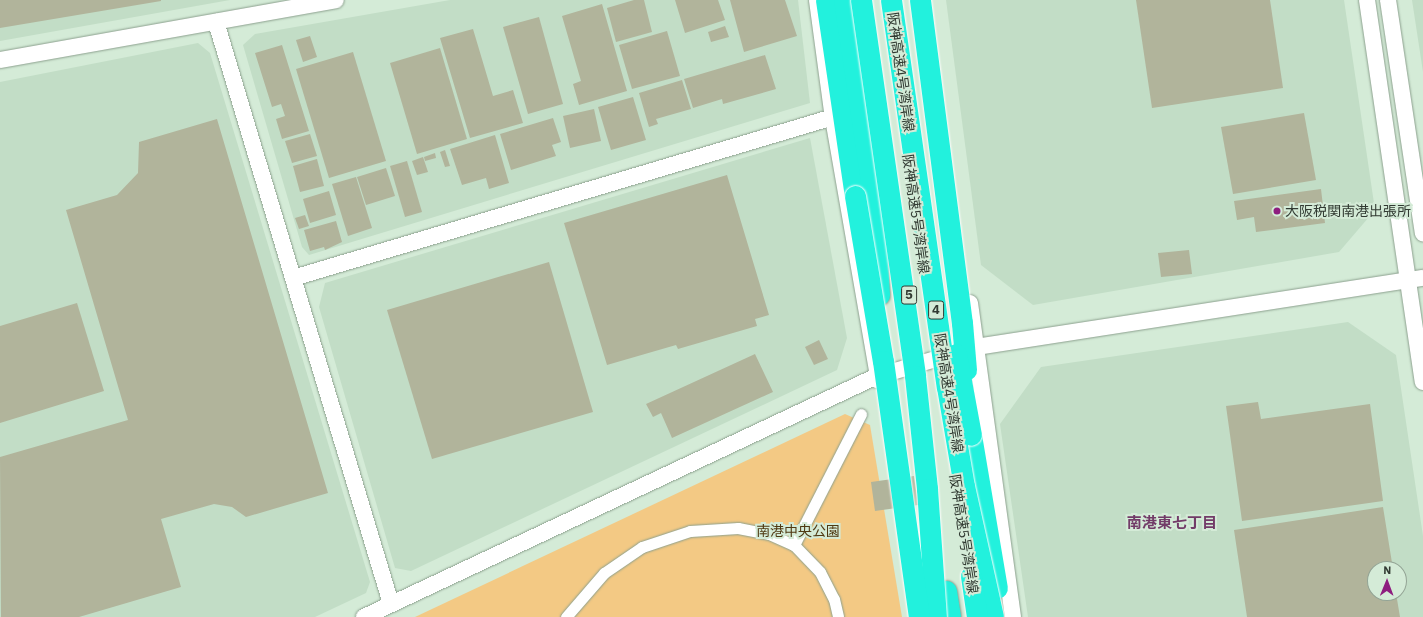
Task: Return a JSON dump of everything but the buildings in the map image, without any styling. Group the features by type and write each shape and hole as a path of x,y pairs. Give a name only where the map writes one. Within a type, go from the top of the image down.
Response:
{"highway":[{"path":"826,0 879,369 919,617"},
{"path":"844,0 873,193 879,369"},
{"name":"4","path":"861,0 915,376 927,489 936,617"},
{"name":"阪神高速5号湾岸線","path":"866,0 920,375 950,617"},
{"name":"阪神高速5号湾岸線","path":"885,0 941,388 977,617"},
{"name":"阪神高速4号湾岸線","path":"891,0 947,387 964,486 993,617"},
{"path":"901,0 949,322 971,435 1002,617"},
{"path":"920,0 962,323 971,435"}],"street":[{"path":"0,60 336,0"},
{"path":"814,0 830,118 879,369 890,480"},
{"path":"929,0 1013,617"},
{"path":"1367,0 1416,279 1423,382"},
{"path":"1388,0 1423,233"},
{"path":"216,22 391,604"},
{"path":"293,278 830,118"},
{"path":"364,617 879,369 976,347 1416,279"},
{"path":"794,544 861,414"},
{"path":"894,508 911,617"},
{"path":"566,617 604,573 642,547 690,531 738,528 769,534 794,544 820,572 834,599 838,617"}],"shaded area":[{"path":"0,0 230,0 0,41"},
{"path":"450,0 798,0 810,103 309,255 302,247 243,45 255,34"},
{"path":"946,0 1344,0 1375,210 1339,252 1033,305 981,265"},
{"path":"1412,0 1423,0 1423,72"},
{"path":"198,43 210,53 370,582 366,593 315,617 0,617 0,82"},
{"path":"810,138 847,338 837,370 411,571 395,568 319,307 325,283"},
{"path":"1348,322 1396,355 1423,536 1423,617 1028,617 1000,424 1041,367"}],"green space":[{"name":"南港中央公園","path":"845,414 870,425 902,617 415,617"}],"place":[{"name":"大阪税関南港出張所","path":"1277,211"}],"district":[{"name":"南港東七丁目","path":"1172,523"}]}
